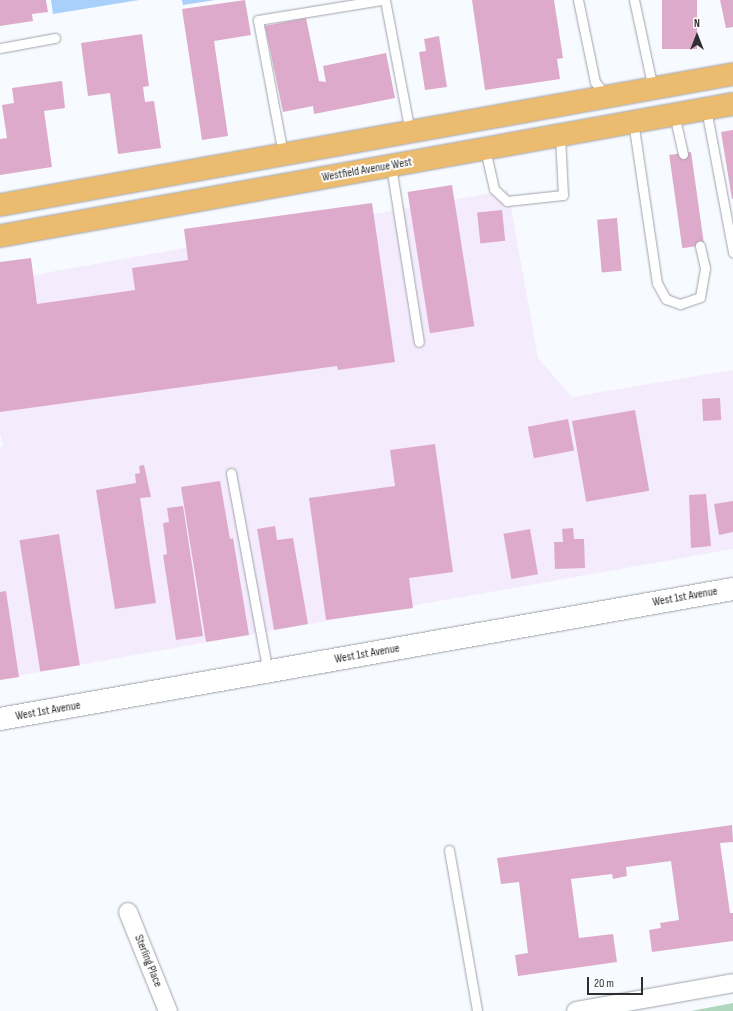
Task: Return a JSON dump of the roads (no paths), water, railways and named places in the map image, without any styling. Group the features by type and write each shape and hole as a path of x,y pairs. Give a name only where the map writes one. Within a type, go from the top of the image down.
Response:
{"main road":[{"path":"0,205 733,74"},
{"path":"608,97 623,123"},
{"name":"Westfield Avenue West","path":"0,236 733,104"},
{"path":"182,172 187,202"}],"street":[{"name":"West 1st Avenue","path":"0,719 733,589"},
{"name":"Sterling Place","path":"128,912 168,1011"},
{"path":"576,1011 733,983"}],"lane":[{"path":"283,154 258,20 381,0"},
{"path":"386,0 410,132"},
{"path":"578,0 595,82 608,97"},
{"path":"634,0 653,89"},
{"path":"0,48 55,38"},
{"path":"706,109 733,252"},
{"path":"674,114 683,154"},
{"path":"623,123 656,282 666,299 680,304 700,297 705,268 700,246"},
{"path":"484,149 494,189 507,201 564,195 560,135"},
{"path":"391,166 419,342"},
{"path":"230,473 268,672"},
{"path":"449,850 477,1011"}],"water":[{"path":"51,0 139,0 53,14"},
{"path":"182,0 215,0 183,5"}]}
